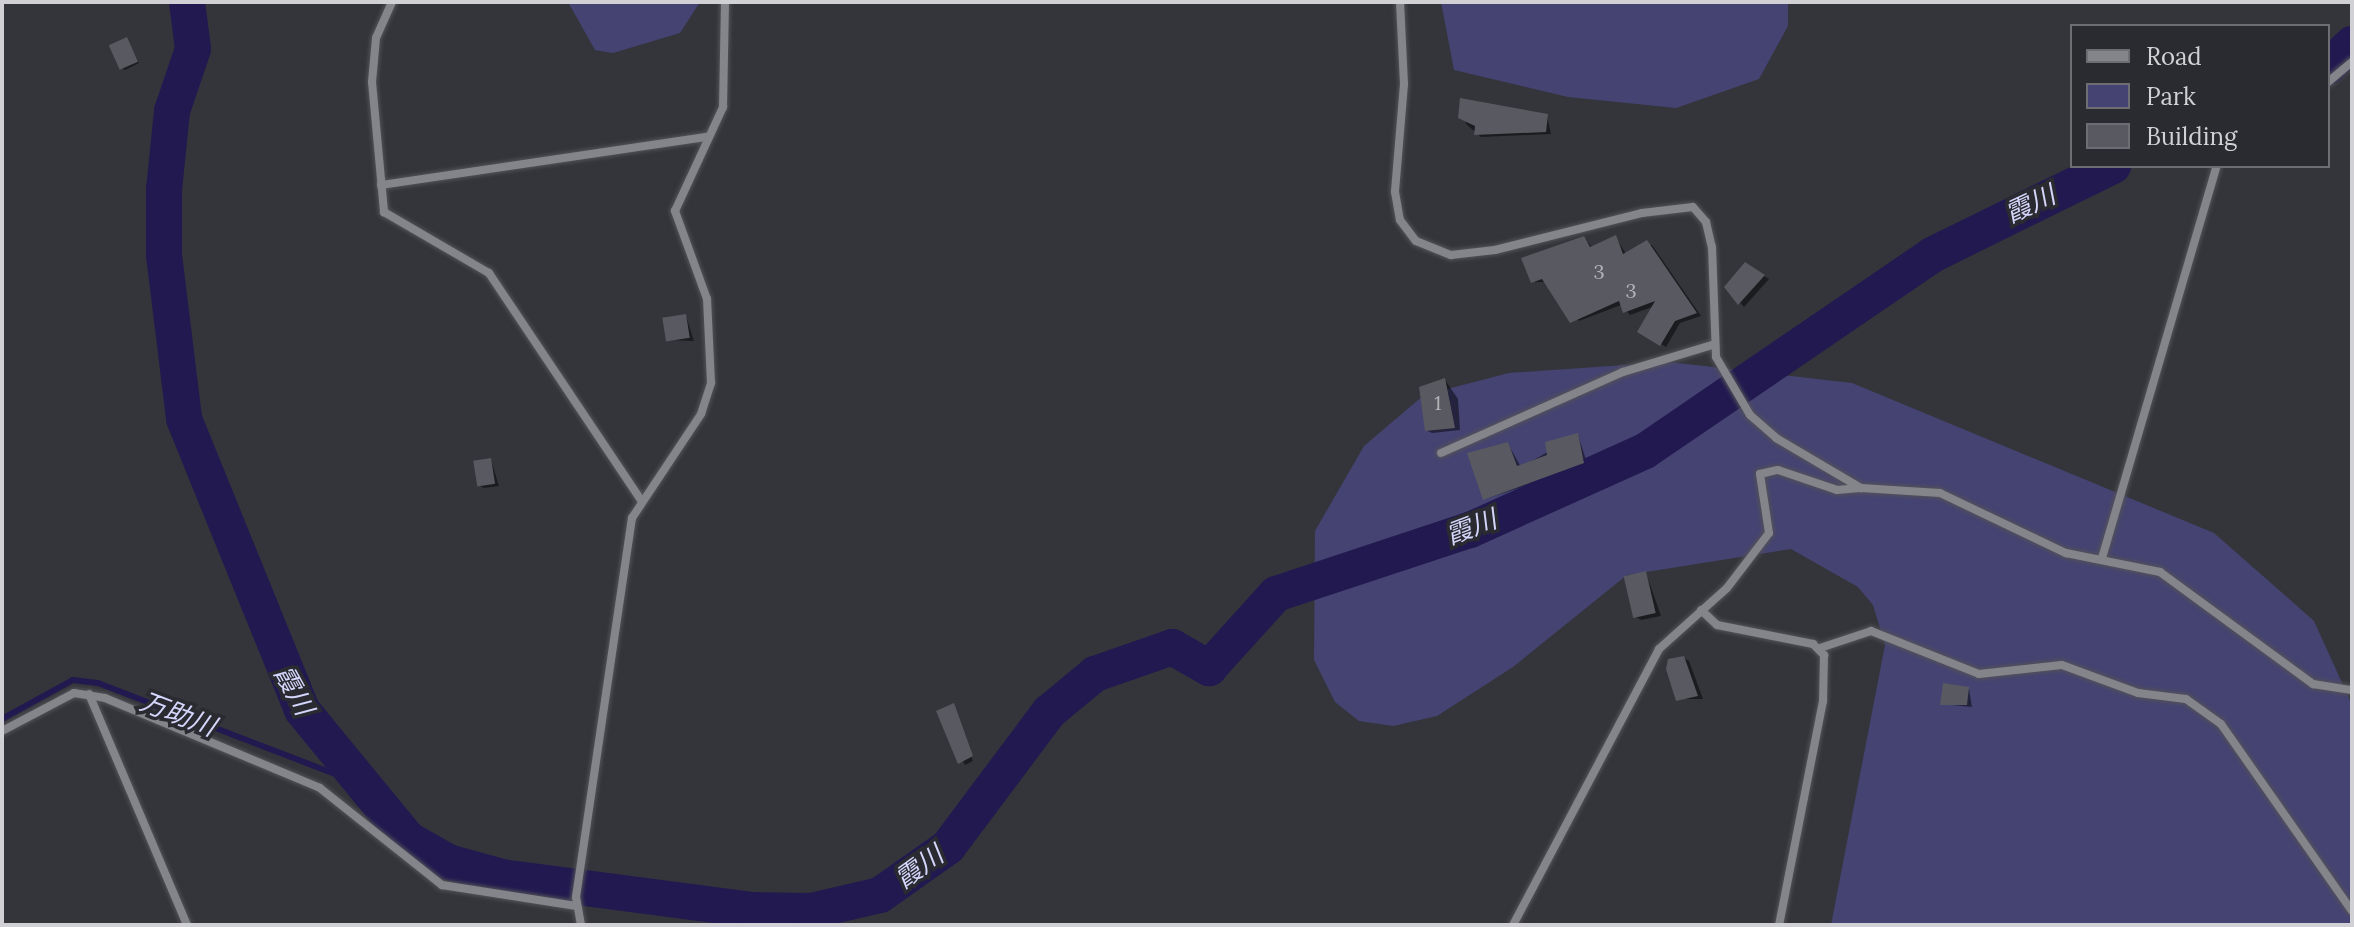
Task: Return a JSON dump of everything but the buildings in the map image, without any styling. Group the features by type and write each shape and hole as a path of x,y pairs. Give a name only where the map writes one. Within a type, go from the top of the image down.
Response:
{"street":[{"path":"392,2 376,38 372,82 381,185 379,199 393,220 477,263 503,289 641,500"},
{"path":"581,925 576,902 579,874 622,566 641,500 701,414 711,383 707,299 675,211 726,91 725,2"},
{"path":"1400,2 1404,84 1395,192 1406,231 1427,249 1451,255 1693,207 1706,222 1712,247 1712,345 1740,401 1776,438 1861,488"},
{"path":"2330,80 2352,62"},
{"path":"381,185 708,137"},
{"path":"2102,558 2216,168"},
{"path":"1441,453 1623,372 1712,345"},
{"path":"1513,925 1659,649 1701,610 1769,533 1764,471 1837,490 1861,488 1940,493 2066,553 2160,572 2313,684 2352,690"},
{"path":"1701,610 1717,625 1820,648 1871,631 1979,674 2062,665 2138,693 2186,699 2221,724 2352,911"},
{"path":"1779,925 1823,701 1820,648"},
{"path":"2,731 63,697 89,694 320,788 442,885 576,902"},
{"path":"89,694 187,925"}],"green space":[{"path":"568,2 700,2 680,33 613,53 595,50"},
{"path":"1441,2 1788,2 1788,26 1759,79 1676,108 1568,97 1454,70"},
{"path":"1669,362 1852,383 2214,533 2314,621 2352,705 2352,925 1831,925 1885,645 1873,605 1858,587 1791,549 1627,575 1513,667 1437,716 1393,726 1359,721 1335,702 1314,660 1315,531 1364,446 1424,395 1509,373"}],"waterway":[{"name":"霞川","path":"187,2 193,49 172,111 164,190 164,255 184,419 302,710 408,839 448,862 502,877 753,910 811,911 880,895 948,847 1049,712 1095,674 1172,647 1209,668 1276,594 1470,530 1645,451 1932,255 2109,168"},
{"name":"霞川","path":"2330,65 2352,44"},
{"name":"万助川","path":"2,719 73,680 98,683 358,783"}]}
